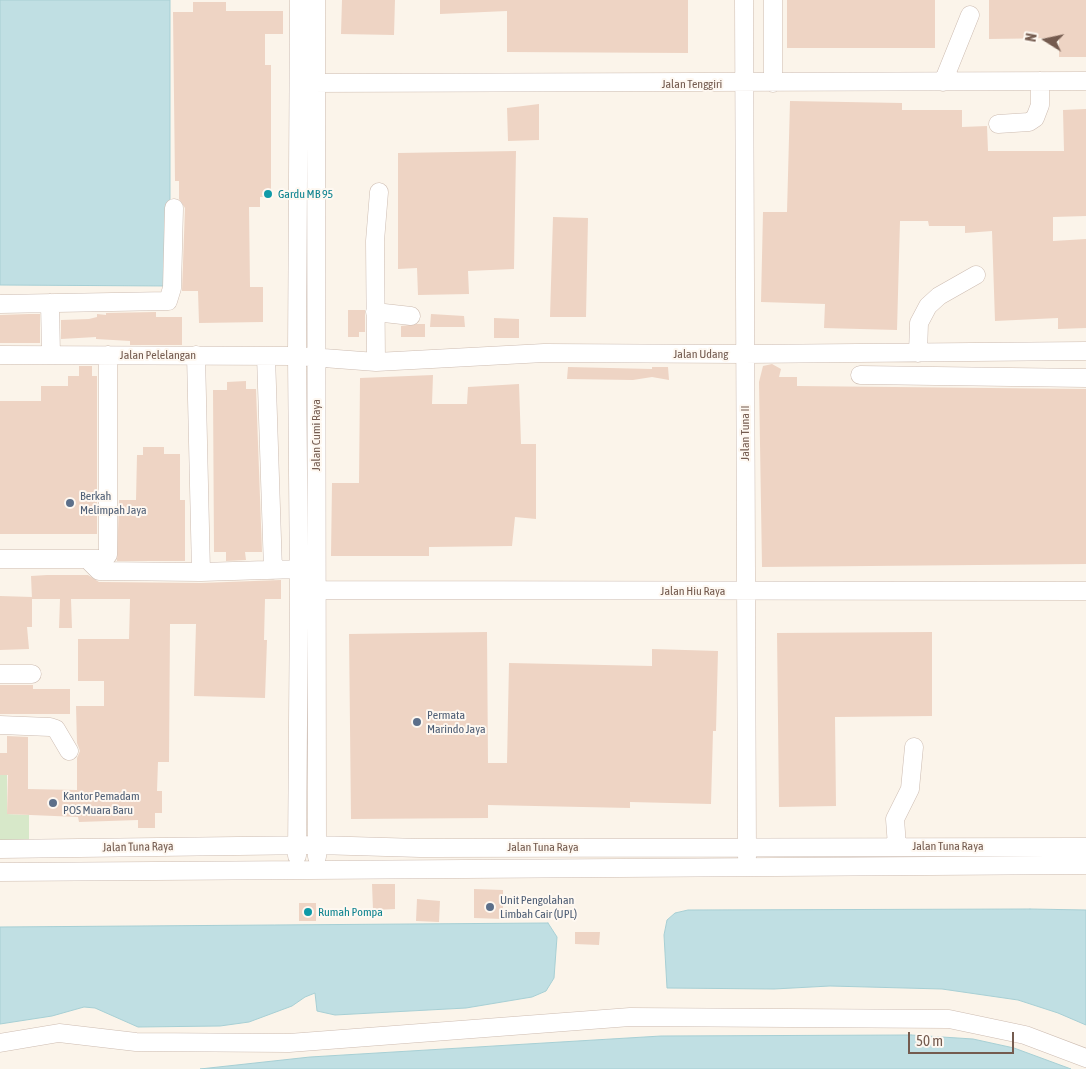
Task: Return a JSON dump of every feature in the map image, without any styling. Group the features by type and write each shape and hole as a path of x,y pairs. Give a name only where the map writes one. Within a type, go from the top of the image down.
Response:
{"street":[{"name":"Jalan Cumi Raya","path":"297,869 298,756 316,496 315,240 307,83 299,0"},
{"name":"Jalan Cumi Raya","path":"316,0 307,83 298,240 297,356 299,569 308,590 316,756 317,869"},
{"name":"Jalan Tuna II","path":"744,0 747,866"},
{"path":"773,0 773,83"},
{"path":"943,82 970,15"},
{"path":"998,124 1029,122 1035,118 1040,105 1040,81"},
{"name":"Jalan Tenggiri","path":"307,83 744,84 1086,81"},
{"path":"376,362 374,312 375,241 379,192"},
{"path":"0,304 168,301 172,288 174,208"},
{"path":"298,240 315,240"},
{"path":"918,352 919,323 928,306 939,296 976,275"},
{"path":"50,303 50,355"},
{"path":"374,312 411,316"},
{"name":"Jalan Udang","path":"316,357 376,362 544,353 744,354 1086,351"},
{"path":"0,560 104,559 108,555 108,355"},
{"path":"196,355 201,572"},
{"name":"Jalan Pelelangan","path":"0,356 196,355 316,357"},
{"path":"266,356 273,570"},
{"path":"860,375 1086,378"},
{"path":"298,444 302,450 308,452 311,451 316,442"},
{"path":"299,496 304,486 308,485 313,488 316,496"},
{"path":"86,559 99,572 201,572 299,569"},
{"name":"Jalan Hiu Raya","path":"308,590 1086,591"},
{"path":"0,674 32,674"},
{"path":"0,725 50,727 56,730 69,751"},
{"path":"897,846 895,819 910,789 914,746"},
{"path":"298,756 316,756"},
{"name":"Jalan Tuna Raya","path":"0,849 317,845 420,848 1086,847"},
{"path":"982,846 982,865"},
{"path":"162,847 162,870"},
{"path":"575,847 576,868"},
{"path":"420,848 420,869"},
{"name":"Jalan Tuna Raya","path":"0,872 747,866 1086,866"},
{"path":"0,1042 59,1032 136,1042 289,1043 630,1017 949,1019 1025,1035 1086,1058"}],"green space":[{"path":"0,775 7,775 7,814 29,815 29,847 0,847"}],"water":[{"path":"0,0 170,0 170,286 0,285"},
{"path":"688,910 1086,910 1086,1025 1058,1013 1018,1000 942,989 830,986 774,989 667,988 664,935 667,920 675,913"},
{"path":"548,923 557,937 554,978 546,991 532,997 466,1008 335,1015 317,1011 315,993 292,1006 249,1022 220,1026 138,1027 95,1008 84,1007 52,1016 0,1024 0,927"},
{"path":"911,1035 973,1039 1014,1048 1071,1069 200,1069 310,1057 661,1036"}],"building":[{"path":"342,0 395,0 394,35 341,34"},
{"path":"440,0 688,0 688,53 507,52 507,11 440,14"},
{"path":"787,0 935,0 935,48 787,48"},
{"path":"989,0 1086,0 1086,57 1059,57 1059,38 989,39"},
{"path":"193,2 226,2 226,11 283,11 283,34 265,34 265,65 271,65 271,197 260,197 260,207 249,207 250,287 263,287 263,322 199,323 198,291 182,291 185,208 179,199 179,181 175,181 173,12 193,12"},
{"path":"790,101 902,103 902,110 962,110 962,127 987,126 988,151 1064,151 1063,110 1086,109 1086,216 1053,217 1053,241 1086,239 1086,328 1058,329 1058,318 995,321 992,231 965,233 965,226 929,226 928,221 900,221 897,330 824,328 825,304 761,302 763,212 787,212"},
{"path":"539,104 539,140 508,141 507,108"},
{"path":"516,151 514,269 468,271 469,294 418,295 417,268 398,269 398,153"},
{"path":"553,217 588,218 586,317 550,317"},
{"path":"348,310 365,310 365,332 359,332 359,337 348,337"},
{"path":"156,312 156,317 182,317 182,345 130,345 130,341 96,339 96,337 61,339 61,320 89,319 97,317 97,314 106,315 106,313"},
{"path":"40,314 40,343 0,343 0,315"},
{"path":"431,314 464,316 465,327 430,327"},
{"path":"494,318 519,319 519,338 494,338"},
{"path":"425,324 425,337 401,337 401,326"},
{"path":"772,364 781,369 779,377 797,377 797,386 1086,389 1086,564 762,567 759,382 763,366"},
{"path":"79,366 92,366 92,376 97,376 97,534 0,534 0,401 41,401 41,386 68,386 68,376 79,376"},
{"path":"568,367 652,369 652,367 668,367 669,380 652,377 633,380 567,379"},
{"path":"433,375 432,404 467,404 468,387 519,384 521,444 536,444 536,519 515,517 512,546 429,547 429,556 331,556 332,483 359,483 360,378"},
{"path":"246,381 246,389 256,389 262,552 245,552 246,560 226,561 226,552 214,552 213,390 227,390 227,382"},
{"path":"143,447 164,447 164,454 180,454 180,500 185,500 185,561 117,561 119,500 136,500 137,455 143,455"},
{"path":"88,575 99,582 201,583 281,580 281,599 265,599 264,640 267,640 265,698 194,696 196,624 170,624 169,762 158,762 157,791 162,791 162,813 155,813 155,828 138,828 138,820 79,822 78,817 7,814 8,775 0,775 0,753 7,753 7,736 28,737 28,789 77,790 77,758 80,751 77,743 76,706 104,706 104,681 78,681 78,639 129,639 130,599 71,599 72,628 59,628 60,599 32,599 31,576"},
{"path":"0,596 32,597 32,627 27,627 29,649 0,650"},
{"path":"487,632 488,763 507,763 509,663 652,666 652,649 718,651 716,731 713,731 711,804 630,802 630,808 488,805 488,818 351,819 349,634"},
{"path":"932,632 932,716 835,717 836,806 779,807 777,633"},
{"path":"0,685 33,685 33,689 70,689 70,714 0,714"},
{"path":"372,884 395,884 395,909 373,910"},
{"path":"474,889 503,890 503,919 474,918"},
{"path":"417,899 440,901 439,922 416,921"},
{"name":"Rumah Pompa","path":"299,903 316,903 316,921 299,921"},
{"path":"575,932 600,932 599,945 575,944"}],"place":[{"name":"Gardu MB 95","path":"268,194"},
{"name":"Berkah Melimpah Jaya","path":"70,503"},
{"name":"Permata Marindo Jaya","path":"417,722"},
{"name":"Kantor Pemadam POS Muara Baru","path":"53,803"},
{"name":"Unit Pengolahan Limbah Cair (UPL)","path":"490,907"},
{"name":"Rumah Pompa","path":"308,912"}]}
